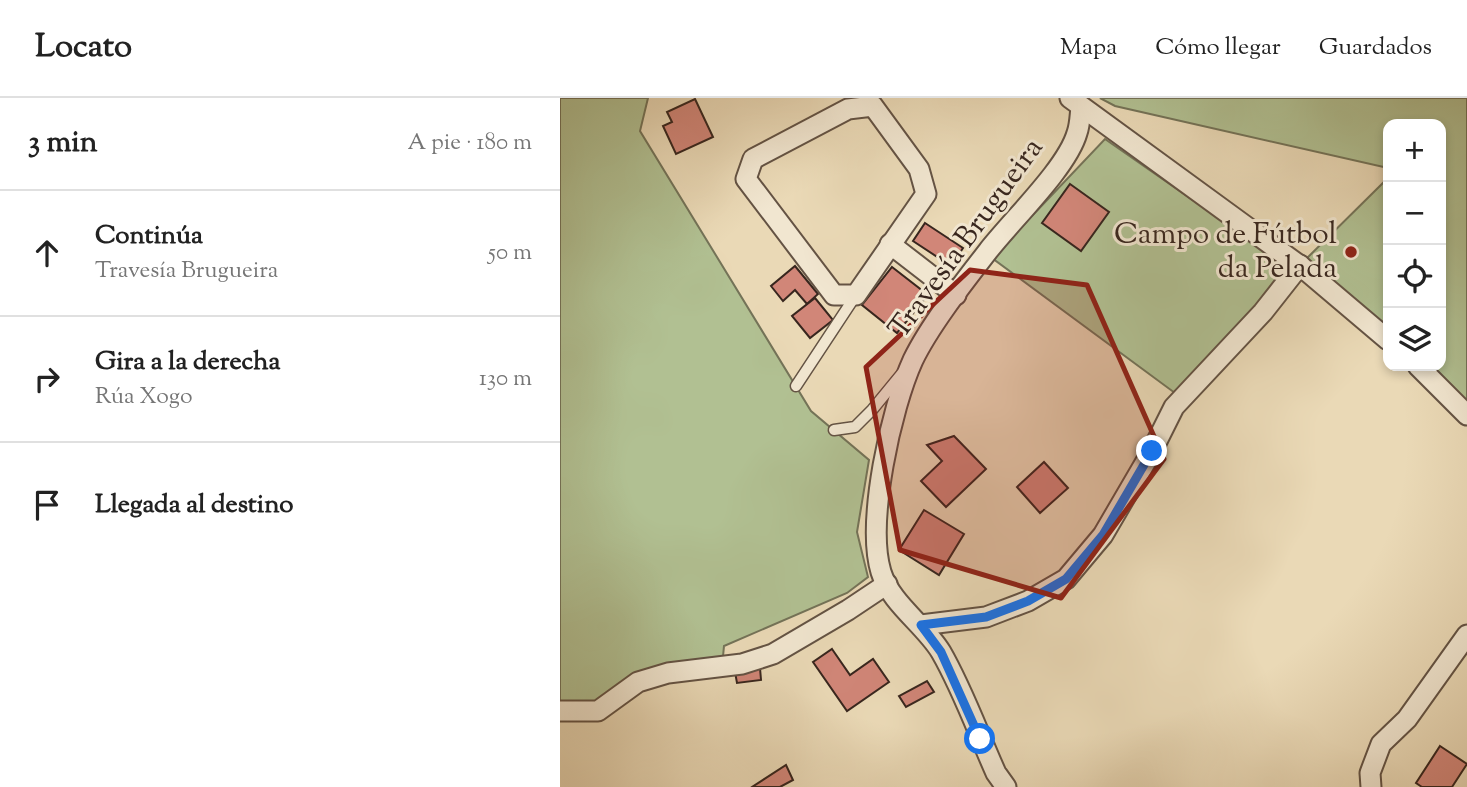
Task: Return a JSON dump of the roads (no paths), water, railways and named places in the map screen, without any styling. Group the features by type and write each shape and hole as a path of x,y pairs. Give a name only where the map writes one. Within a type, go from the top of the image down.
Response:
{"street":[{"path":"1076,102 1300,265 1383,336"},
{"name":"Travesía Brugueira","path":"1006,787 996,773 941,652 921,625 895,598 881,574 875,540 879,500 897,407 914,360 993,244 1064,158 1077,133 1076,102"},
{"path":"873,106 919,169 926,194 890,244 856,295 834,295 747,178 753,159 848,109 873,106"},
{"path":"890,244 956,295"},
{"path":"921,625 986,617 1028,601 1066,579 1103,535 1152,451 1174,407 1254,322 1300,265"},
{"path":"1423,371 1467,415"},
{"path":"560,711 598,711 638,682 668,673 743,664 773,654 887,584"},
{"path":"1371,787 1370,773 1381,744 1408,719 1467,635"}],"lane":[{"path":"796,386 856,295"},
{"path":"834,430 855,427 914,360"}],"place":[{"name":"Campo de Fútbol da Pelada","path":"1351,252"}]}
